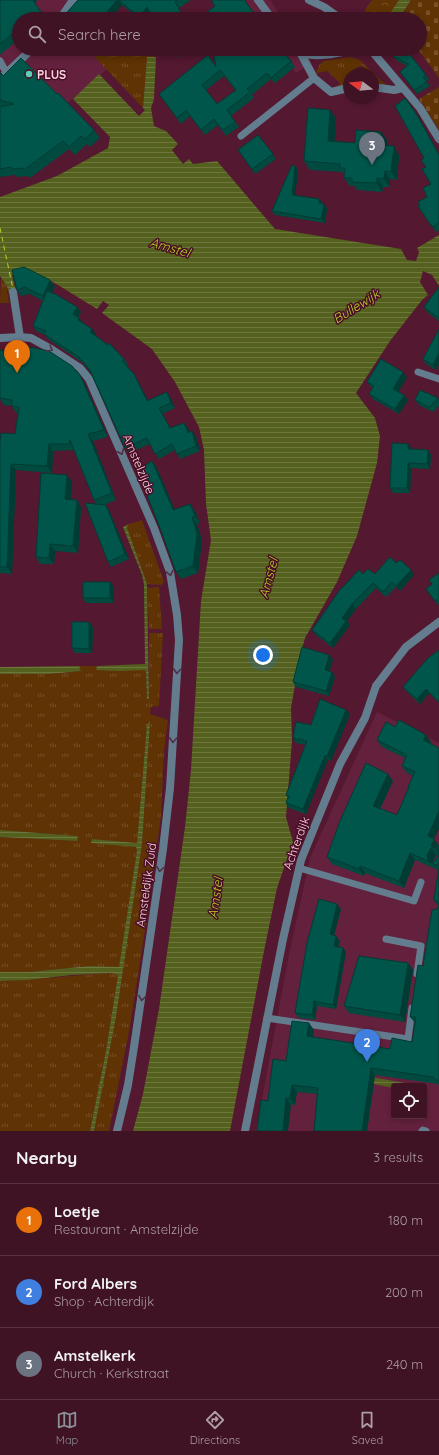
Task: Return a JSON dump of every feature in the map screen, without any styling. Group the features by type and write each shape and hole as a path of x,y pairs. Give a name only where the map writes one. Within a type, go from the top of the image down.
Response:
{"street":[{"path":"65,12 73,0"},
{"path":"258,0 267,12"},
{"path":"309,0 331,12"},
{"path":"0,79 25,56"},
{"path":"301,56 314,78 331,92 343,89"},
{"path":"376,56 420,108 439,139"},
{"path":"379,88 394,90 403,88"},
{"path":"14,292 20,337"},
{"name":"Amstelzijde","path":"0,338 31,338 80,368 89,379 154,528 170,572 177,615 179,640"},
{"name":"Achterdijk","path":"245,1131 300,860 340,764 365,718 376,686 406,647 439,622"},
{"name":"Amsteldijk Zuid","path":"117,1131 128,1085 163,849 170,788 179,640"}],"lane":[{"path":"0,61 7,74"},
{"path":"241,136 314,78"},
{"path":"418,372 439,379"},
{"path":"299,868 414,901 421,882"},
{"path":"386,939 420,946 415,985"},
{"path":"267,1018 408,1039 413,1000"},
{"path":"422,1131 426,1131"}],"shaded area":[{"path":"0,0 94,0 90,12 12,12 12,56 121,57 48,120 7,66 0,71"},
{"path":"244,0 270,0 278,12 251,12"},
{"path":"283,56 306,56 311,63 296,73"},
{"path":"377,712 439,743 439,1131 256,1131 289,955 310,858"}],"green space":[{"path":"372,0 399,0 391,12 365,12 366,8"},
{"path":"411,0 439,0 439,78 423,56 427,56 427,12 404,12"},
{"path":"94,56 154,56 147,57 143,108"},
{"path":"350,57 358,59 368,68 364,68 363,66 357,68 343,68 343,86 335,87 341,84 327,71 316,72 320,64 324,61"},
{"path":"379,78 387,86 379,85"},
{"path":"439,87 439,130 419,99"},
{"path":"1,275 6,284 9,303 0,303"},
{"path":"142,520 164,582 161,585 147,584 126,525"},
{"path":"159,587 162,629 149,629 147,588"},
{"path":"149,633 163,633 159,706 151,707 150,714 168,720 164,751 161,816 129,1032 109,1131 94,1131 116,1017 142,844 150,723 147,724 137,843 92,839 91,842 136,847 137,851 119,968 89,966 29,972 0,972 0,837 77,841 77,836 0,830 0,674 49,674 81,671 79,666 97,666 96,669 145,670 147,699 149,699"},
{"path":"112,973 118,975 106,1051 90,1131 0,1131 0,981"}],"water":[{"path":"399,0 411,0 403,12 391,12"},
{"path":"147,57 156,57 154,99 151,108 154,126 166,131 178,144 172,150 183,164 189,159 193,164 217,161 275,229 401,249 407,260 416,261 419,252 417,248 439,235 439,286 432,275 423,271 420,282 428,295 422,300 390,341 356,393 375,418 380,436 377,463 357,536 337,582 305,638 300,656 291,708 292,741 286,817 293,842 277,888 230,1131 133,1131 143,1094 159,1009 185,827 191,770 201,601 211,540 206,504 204,450 199,427 175,382 152,349 102,313 109,305 103,301 97,309 58,285 38,274 29,271 12,275 16,291 9,293 6,284 0,276 0,197 57,176 108,148 110,137 73,99 99,74 139,116 145,110 143,108"},
{"path":"126,525 147,584 149,699 147,699 145,670 96,670 97,666 145,664 144,584 142,575 123,527"},
{"path":"79,666 81,671 49,674 0,674 0,667"},
{"path":"150,722 142,844 116,1017 94,1131 90,1131 106,1051 118,975 112,973 72,975 27,980 0,981 0,972 29,972 89,966 119,967 137,851 136,847 91,843 92,839 137,843 147,724"},
{"path":"0,830 78,836 77,841 0,837"},
{"path":"343,1072 405,1083 391,1083 391,1087 349,1079 335,1131"}],"building":[{"path":"0,0 33,0 41,12 12,12 12,34 0,44"},
{"path":"78,0 117,0 107,12 67,12"},
{"path":"119,0 178,0 175,2 181,12 150,12 147,7 143,12 133,12"},
{"path":"211,0 245,0 253,12 207,12 215,6"},
{"path":"209,56 216,67 214,56 287,56 291,61 271,78 267,73 247,89 250,92 227,110 235,122 222,130 214,119 201,130 186,110 177,118 159,94","holes":["220,70 236,90 217,104 202,85"]},
{"path":"393,56 411,56 426,75 423,77 427,82 414,90 400,72 409,64"},
{"path":"21,58 94,130 85,139 81,136 69,147 63,141 24,170 23,168 11,169 11,167 0,169 0,107 14,104 0,100 0,73 3,76"},
{"path":"405,98 417,115 439,155 439,223 432,227 418,206 420,205 418,202 427,197 423,188 431,184 422,169 426,167 421,160 424,158 395,106"},
{"path":"308,108 330,110 328,141 355,143 356,130 381,132 380,145 394,146 391,172 385,171 384,179 377,178 377,183 352,182 352,178 344,178 345,168 340,168 340,164 304,161"},
{"path":"258,135 273,154 252,169 238,150"},
{"path":"292,165 295,166 292,195 319,199 319,203 324,204 321,219 272,211"},
{"path":"24,267 50,280 43,296 25,287 17,290 12,270"},
{"path":"439,287 439,318 424,307"},
{"path":"47,291 77,307 73,314 79,318 78,320 92,329 90,332 108,345 109,343 124,359 122,361 134,374 147,401 167,392 171,403 159,408 170,428 184,423 188,433 192,431 196,446 177,454 172,444 155,454 147,438 125,448 90,370 79,357 44,334 46,331 33,326"},
{"path":"439,329 439,353 433,365 423,359"},
{"path":"10,343 49,351 72,366 80,375 104,430 88,434 112,493 94,500 70,440 69,444 49,444 47,466 11,464 7,567 0,567 1,433 15,434 19,407 12,406 12,400 0,398 0,350 8,352"},
{"path":"381,359 403,372 393,389 404,395 395,409 369,394 374,386 367,382"},
{"path":"420,390 438,398 429,407 415,400"},
{"path":"392,443 408,444 408,449 428,450 427,464 408,463 407,488 390,488"},
{"path":"152,461 173,510 190,504 195,516 192,517 197,533 193,566 176,572 137,470"},
{"path":"41,473 67,475 65,499 77,500 73,546 50,544 49,558 36,557"},
{"path":"85,503 106,505 125,554 108,562"},
{"path":"390,557 396,563 400,560 411,570 396,586 392,582 383,592 373,583 352,604 342,618 346,621 330,643 312,630 339,591 359,570 363,574 368,569 375,574"},
{"path":"439,573 439,598 435,601 426,589 432,584 429,580"},
{"path":"83,582 110,582 110,598 83,598"},
{"path":"72,622 89,622 89,649 72,648"},
{"path":"302,647 329,655 325,670 332,672 326,691 293,682"},
{"path":"439,650 439,702 426,689 417,699 403,687 428,658"},
{"path":"320,699 346,710 327,756 325,755 303,809 286,803 289,796 286,795 307,741 293,738 296,722 311,725"},
{"path":"399,720 426,735 423,740 439,748 439,811 428,836 434,839 431,846 439,847 439,854 439,866 410,853 399,881 360,866 359,869 327,857 340,821 366,763 388,774 373,806 397,815 415,772 402,766 407,755 377,740 386,722 395,727","holes":["436,847 439,854 435,861 431,862 428,860 427,855 431,848"]},
{"path":"439,867 439,905 438,902 434,900"},
{"path":"319,899 337,904 330,934 336,936 334,946 343,948 333,1005 314,1001 312,1015 295,1013 307,943"},
{"path":"439,906 439,1082 433,1077 371,1068 362,1131 314,1131 318,1088 292,1085 290,1098 286,1098 283,1131 257,1131 261,1100 268,1101 273,1059 286,1061 292,1021 309,1023 307,1036 390,1049 392,1038 412,1042 416,1017 410,1017 418,965 423,966 432,910 437,909"},
{"path":"359,956 408,963 400,1015 344,1006"}],"ferry route":[{"path":"0,228 13,289"}],"place":[{"name":"PLUS","path":"29,74"},
{"name":"Amstelkerk","path":"372,165"},
{"name":"Loetje","path":"17,373"},
{"name":"Ford Albers","path":"367,1062"}],"water label":[{"name":"Amstel","path":"170,247"},
{"name":"Bullewijk","path":"356,306"},
{"name":"Amstel","path":"268,578"},
{"name":"Amstel","path":"215,898"}]}
